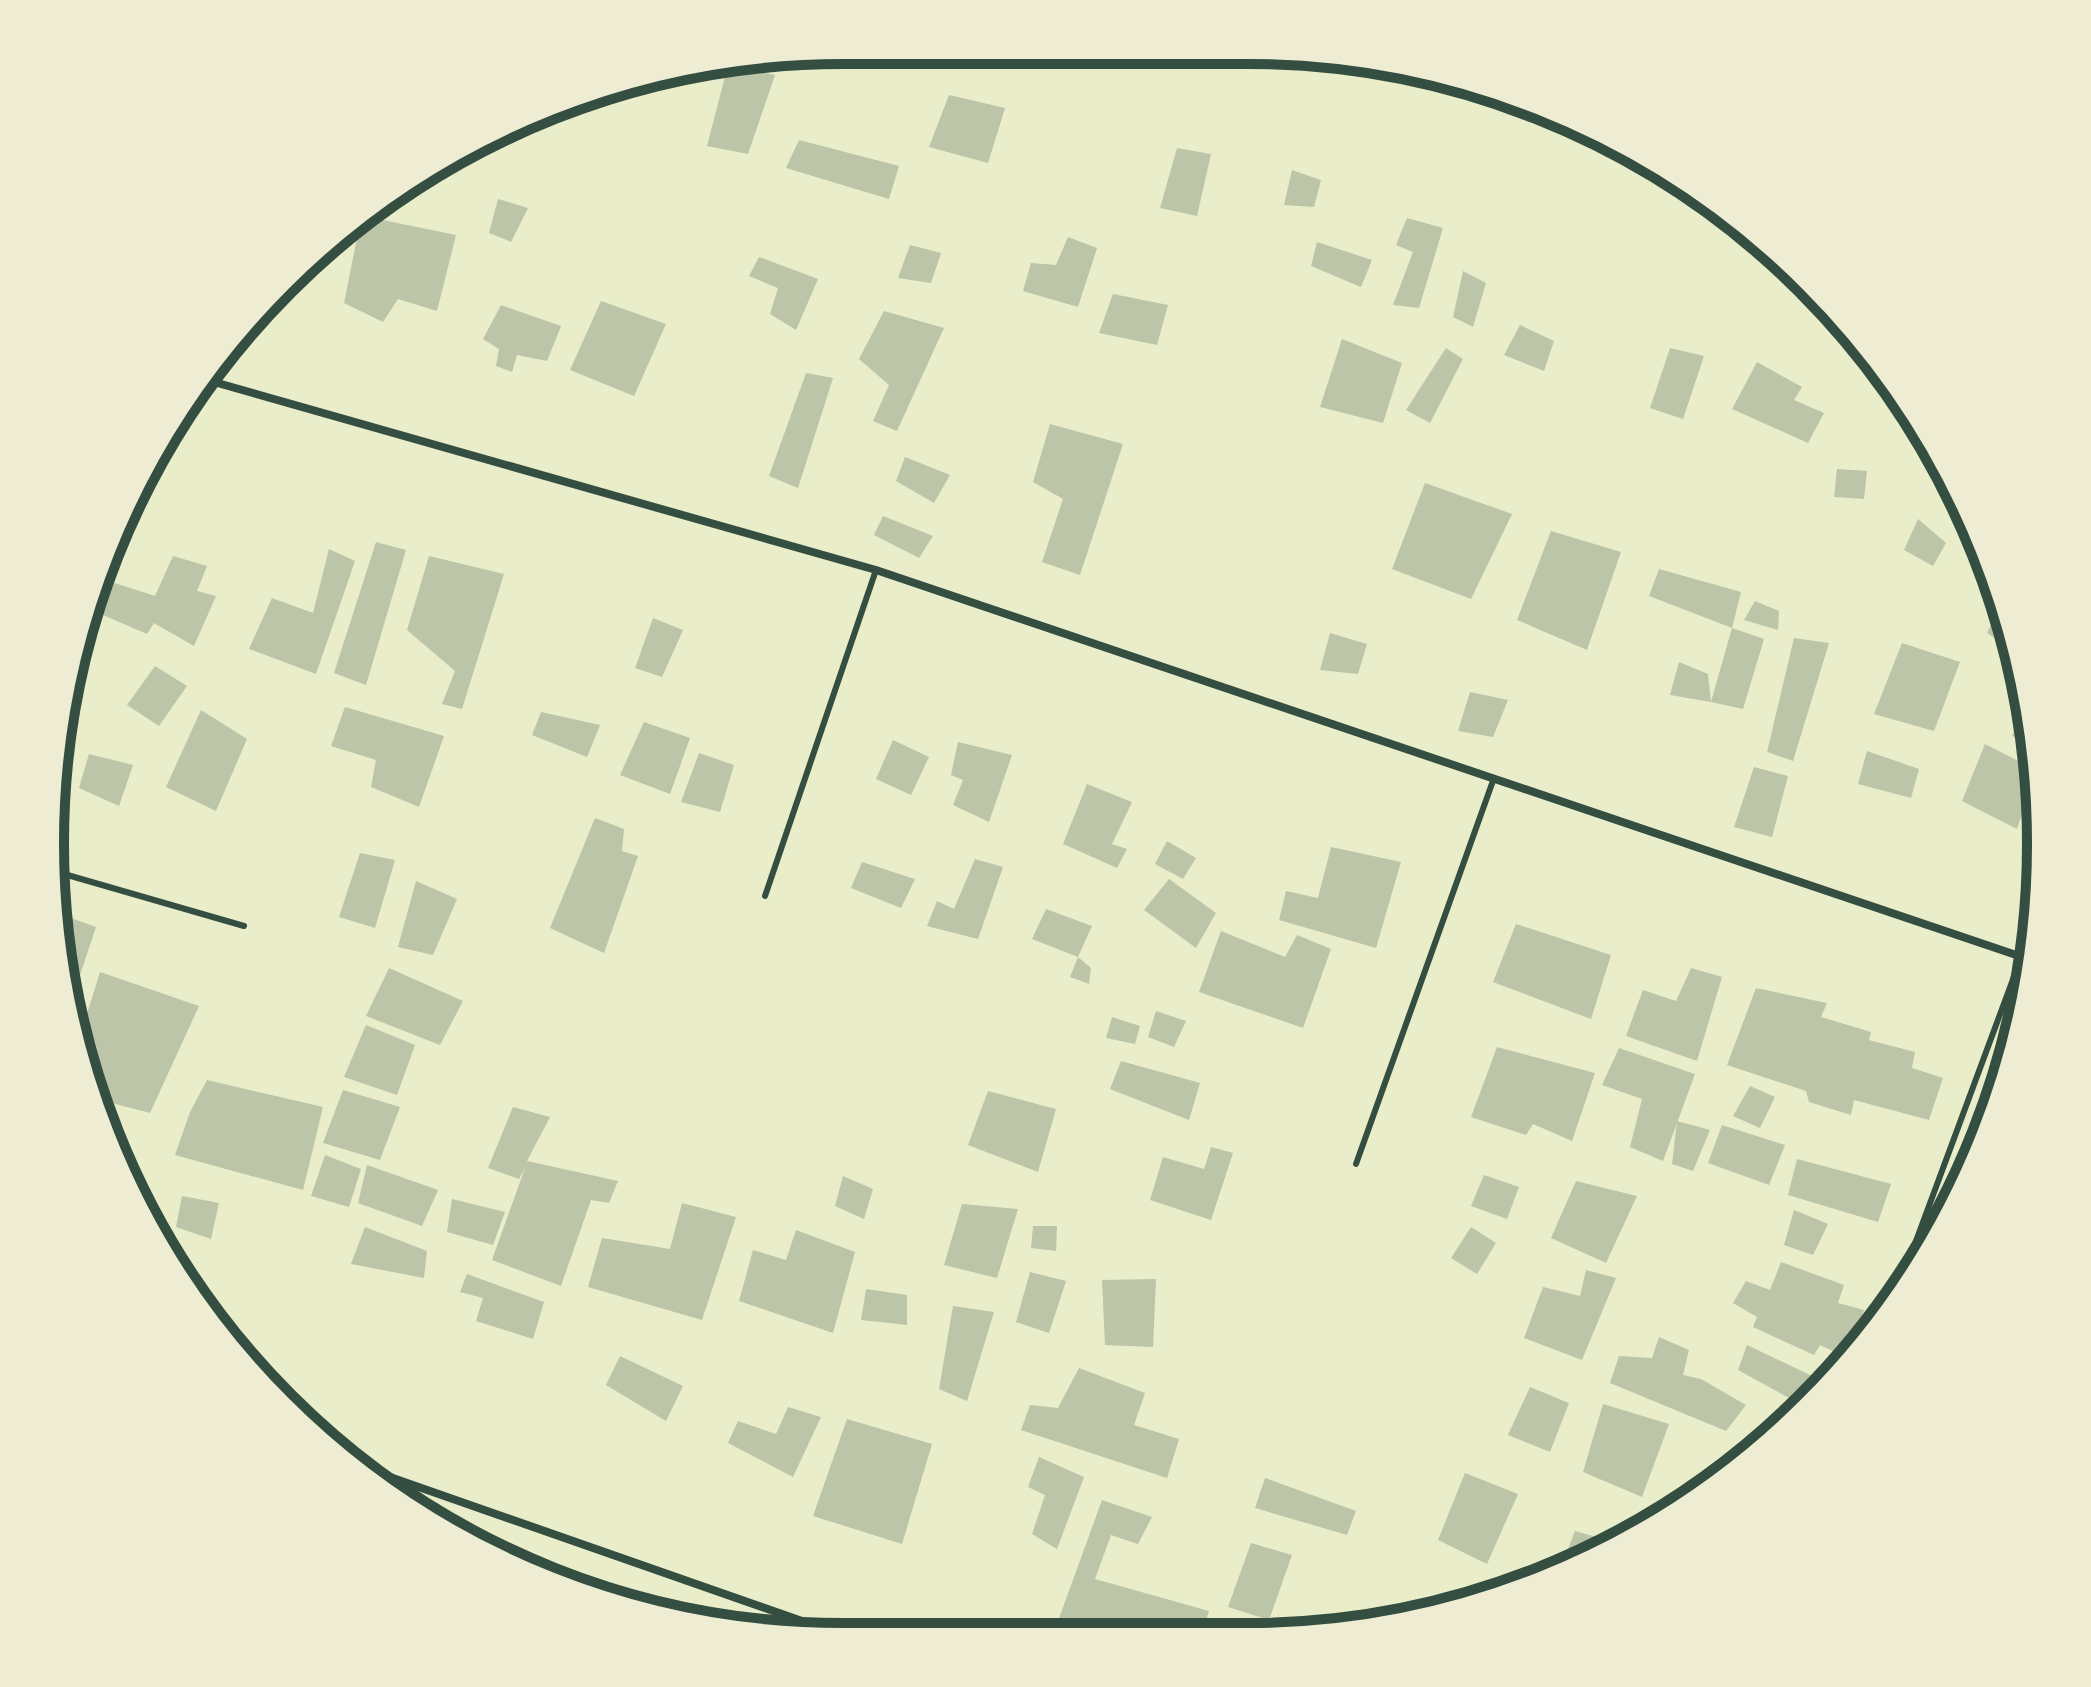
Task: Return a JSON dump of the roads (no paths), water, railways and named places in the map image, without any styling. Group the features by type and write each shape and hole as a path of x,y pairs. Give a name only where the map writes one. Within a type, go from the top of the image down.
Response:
{"street":[{"path":"215,382 876,570 2019,954"},
{"path":"389,1477 803,1621"}],"lane":[{"path":"765,896 876,570"},
{"path":"1356,1164 1494,778"},
{"path":"65,874 244,926"},
{"path":"1913,1250 2016,972"}]}
